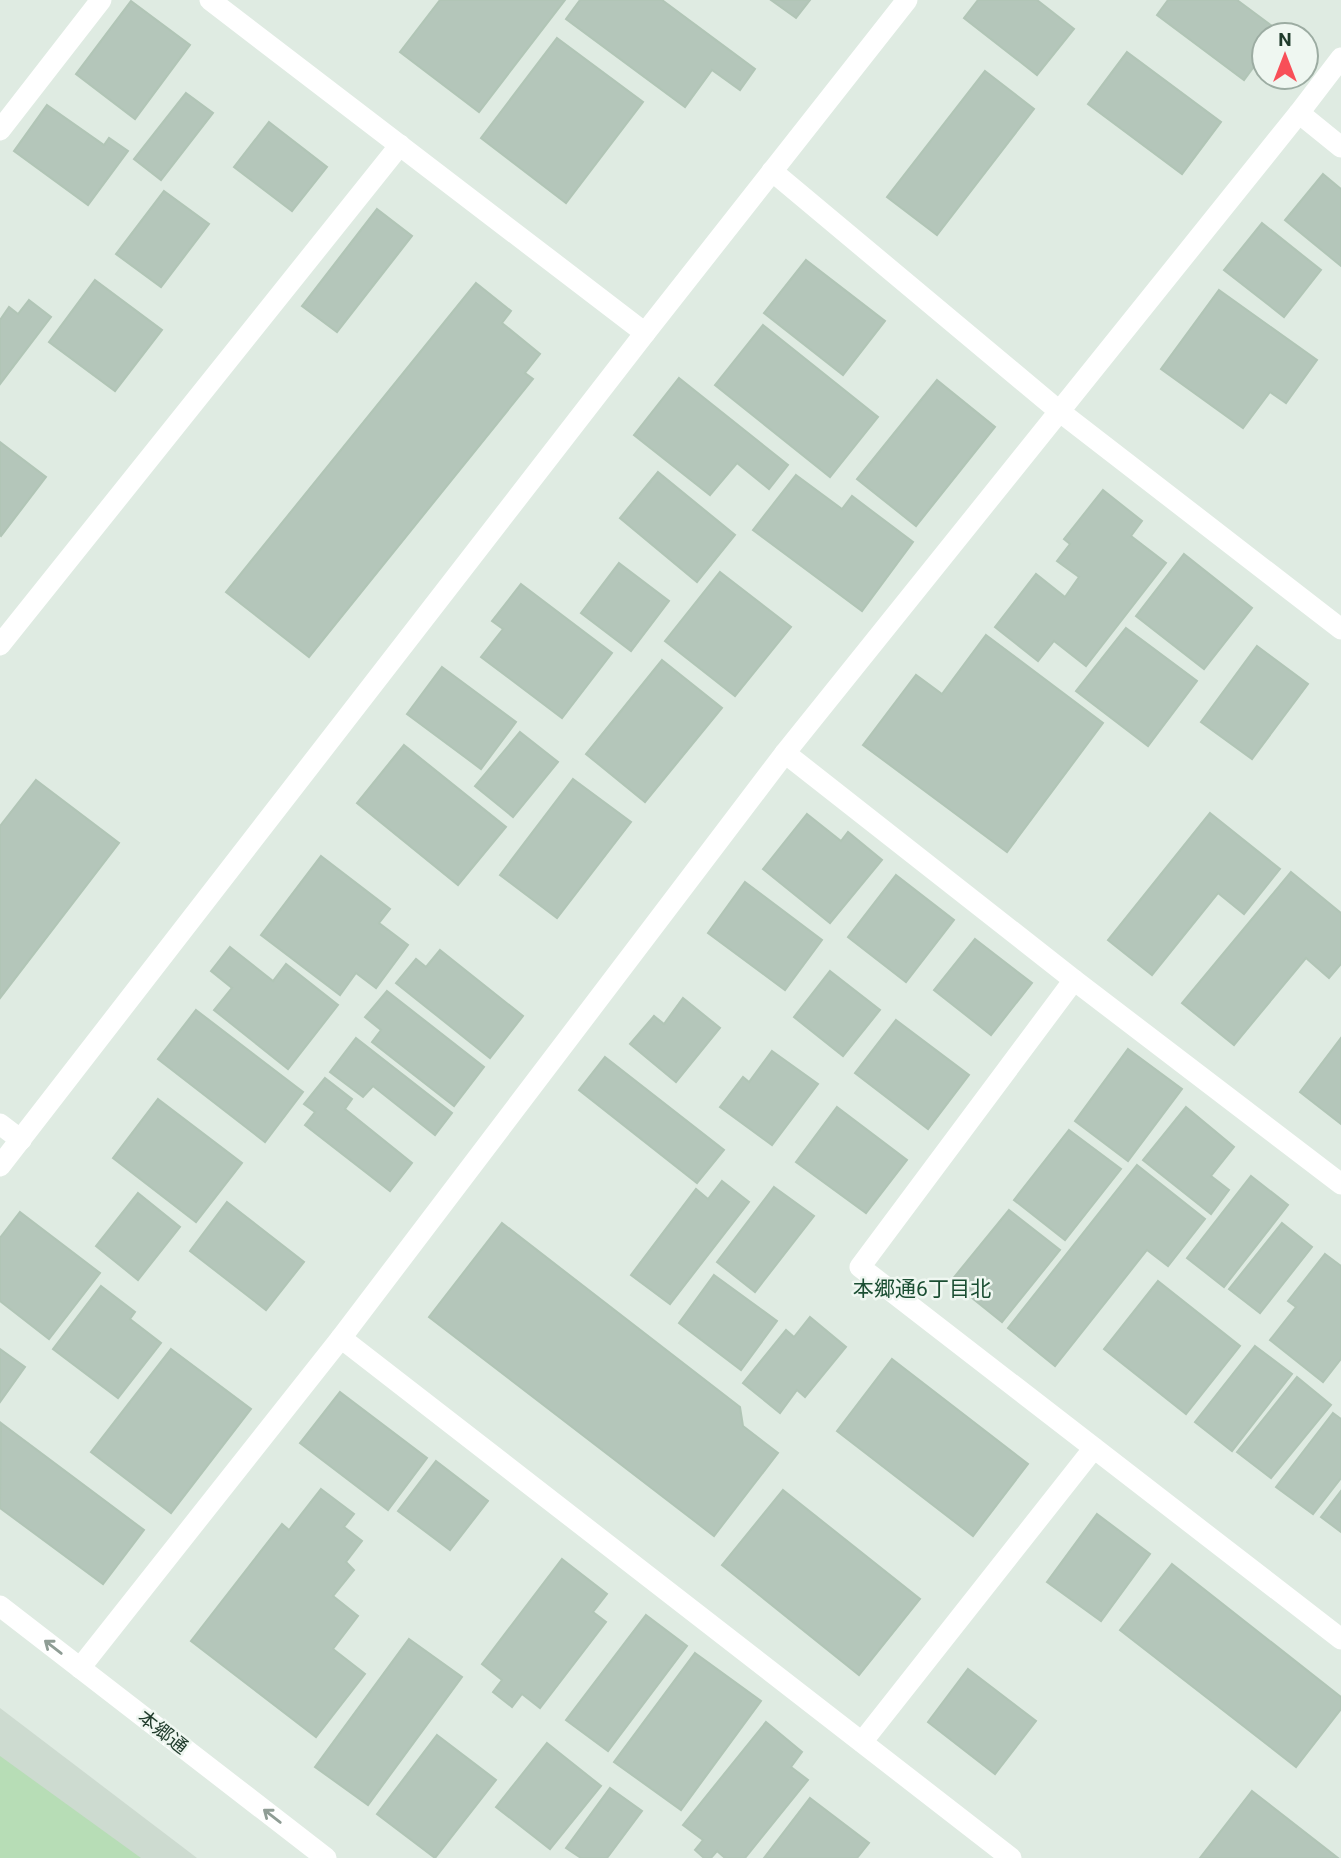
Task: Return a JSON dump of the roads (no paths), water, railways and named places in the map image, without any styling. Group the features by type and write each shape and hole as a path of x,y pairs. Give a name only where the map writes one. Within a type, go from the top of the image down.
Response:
{"street":[{"path":"0,130 101,0"},
{"path":"210,0 645,333"},
{"path":"0,1166 645,333 907,0"},
{"path":"80,1668 341,1338 785,753 1341,58"},
{"path":"1299,113 1341,146"},
{"path":"0,645 400,145"},
{"path":"772,171 1059,411 1341,629"},
{"path":"785,753 1341,1184"},
{"path":"1074,979 860,1267 1341,1639"},
{"path":"0,1124 21,1140"},
{"path":"341,1338 1011,1858"},
{"path":"862,1742 1094,1448"},
{"name":"本郷通","path":"0,1606 326,1858"}],"district":[{"name":"本郷通6丁目北","path":"922,1289"}]}
